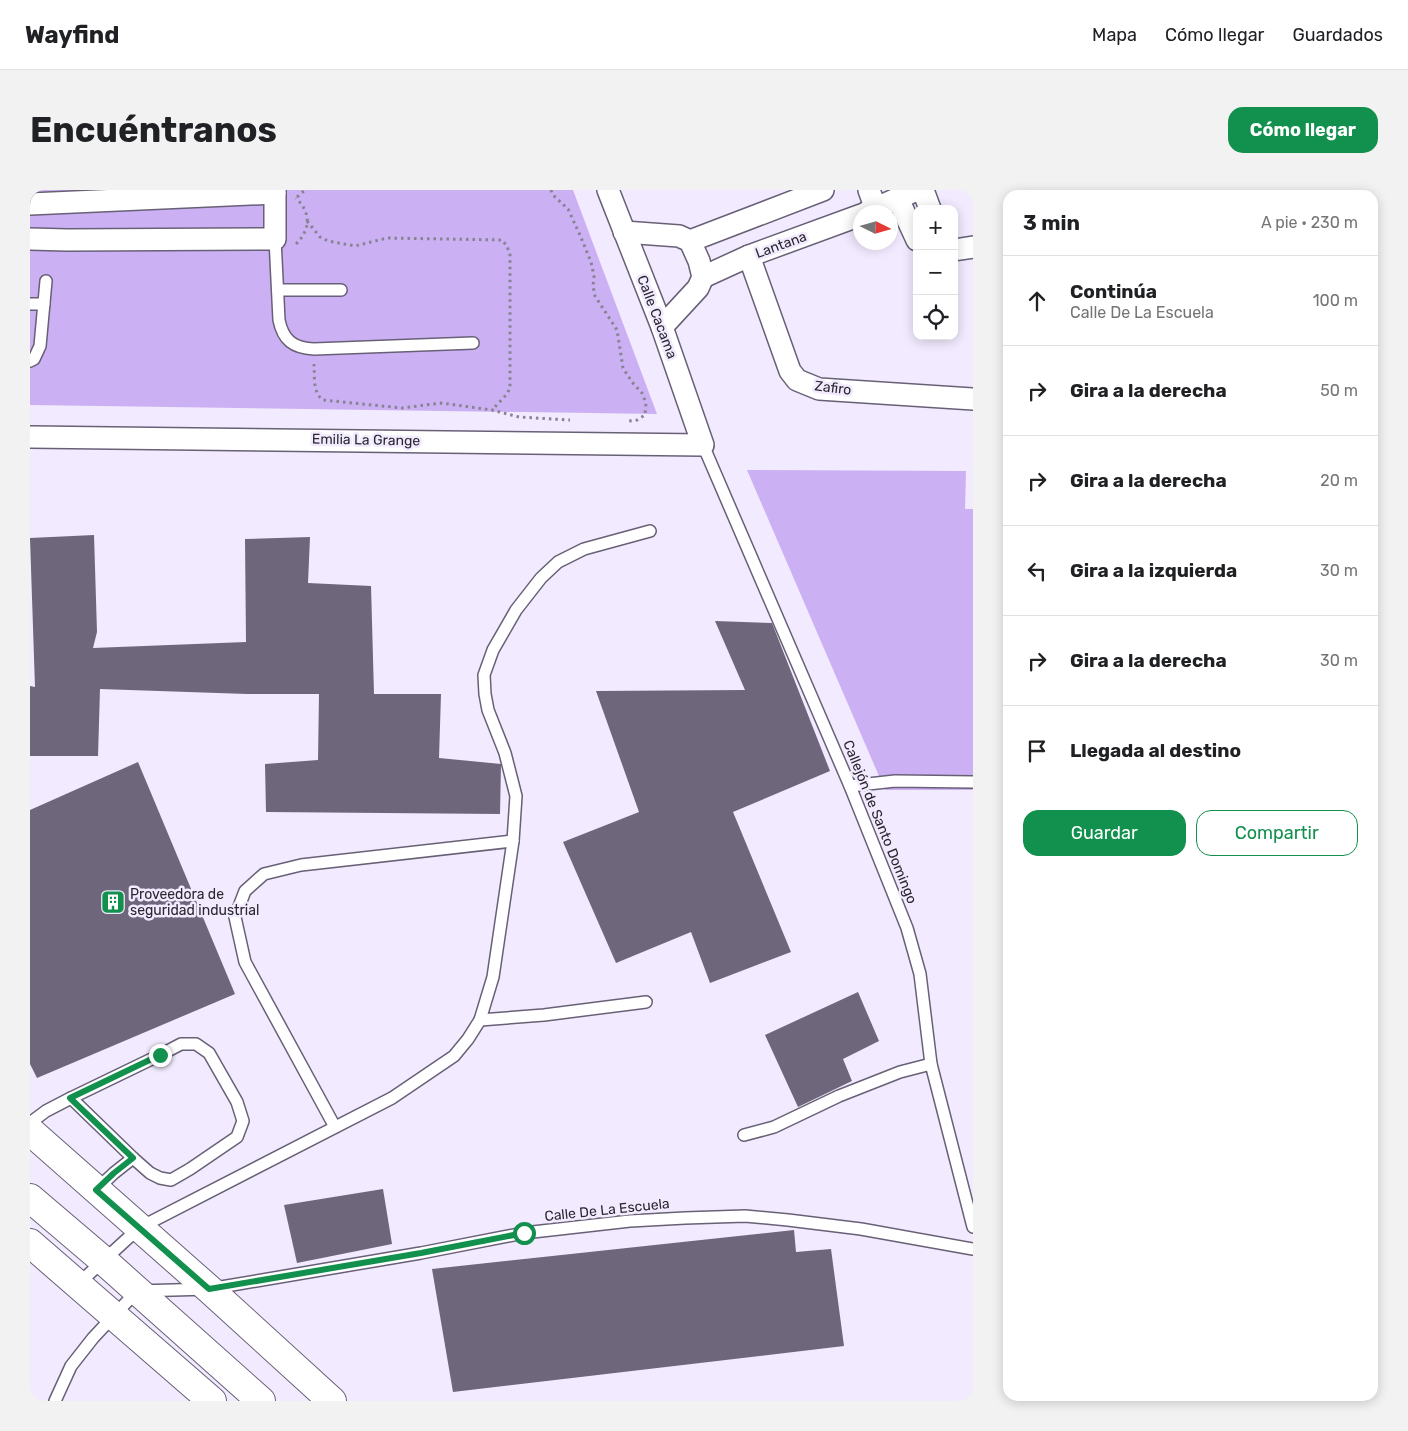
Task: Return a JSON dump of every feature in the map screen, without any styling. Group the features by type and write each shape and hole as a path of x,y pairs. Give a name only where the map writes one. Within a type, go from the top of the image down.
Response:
{"main road":[{"path":"30,1131 139,1228 197,1289 332,1401"},
{"path":"30,1198 104,1261 261,1401"},
{"path":"32,1249 78,1284 212,1401"}],"street":[{"name":"Calle Cacama","path":"608,190 662,327 703,445"},
{"path":"690,241 823,190"},
{"path":"923,190 929,205"},
{"path":"30,204 275,191 275,239 30,239"},
{"path":"908,194 913,220"},
{"name":"Lantana","path":"874,205 908,194"},
{"name":"Lantana","path":"703,277 853,213"},
{"path":"624,232 679,236 690,241 699,261 703,277 698,288 662,327"},
{"path":"958,249 973,247"},
{"name":"Zafiro","path":"749,256 790,372 797,380 819,389 973,399"},
{"name":"Emilia La Grange","path":"30,437 703,445"}],"lane":[{"path":"275,239 278,320 285,338 294,345 314,350 473,343"},
{"path":"30,361 34,359 40,346 46,281"},
{"path":"278,290 341,290"},
{"path":"30,304 44,304"},
{"name":"Callejón de Santo Domingo","path":"703,445 850,786 907,928 920,974 931,1064 973,1227"},
{"path":"78,1284 139,1228 392,1098 454,1056 468,1040 480,1020 493,976 513,841 516,796 505,753 488,710 484,675 493,650 516,610 541,578 558,562 584,549 650,531"},
{"path":"850,786 895,781 973,782"},
{"path":"335,1127 245,962 235,917 245,891 264,874 300,865 513,841"},
{"path":"480,1020 544,1015 646,1002"},
{"path":"30,1123 70,1098 181,1044 196,1044 209,1053 237,1102 243,1121 237,1137 190,1170 171,1180 160,1178 150,1173 70,1098"},
{"path":"744,1135 774,1127 839,1096 900,1072 931,1064"},
{"path":"96,1190 133,1158"},
{"name":"Calle De La Escuela","path":"137,1291 197,1289 421,1253 524,1233 630,1221 684,1218 745,1216 788,1220 861,1229 973,1249"},
{"path":"58,1400 71,1366 137,1291"}],"path":[{"path":"296,198 305,190"},
{"path":"552,190 552,194 568,209 580,235 591,262 595,296 617,330 624,368 632,382 642,393 646,403 645,415 642,418 623,422"},
{"path":"307,221 320,237 328,242 339,245 355,246 387,238 502,240 507,246 510,255 510,388 492,410"},
{"path":"314,350 315,391 323,400 402,408 441,403 492,410 519,417 572,420"}],"shaded area":[{"path":"30,190 573,190 657,414 30,405"},
{"path":"747,470 966,471 965,509 973,509 973,790 885,790"}],"building":[{"path":"94,535 97,632 93,648 246,642 245,539 310,537 308,583 371,586 374,694 441,694 439,758 501,764 500,814 266,812 265,764 318,760 319,694 247,694 100,689 98,756 30,756 30,686 35,687 30,538"},
{"path":"715,621 772,623 830,771 733,812 791,952 710,983 691,932 616,963 563,842 639,812 596,691 745,690"},
{"name":"Proveedora de seguridad industrial","path":"138,762 235,994 37,1078 30,1064 30,810"},
{"path":"858,992 879,1041 843,1059 852,1081 798,1107 765,1035"},
{"path":"383,1189 392,1244 297,1263 284,1205"},
{"path":"794,1230 796,1252 831,1249 844,1346 453,1392 432,1269"}],"place":[{"name":"Proveedora de seguridad industrial","path":"113,902"}],"route":[{"path":"160,1055 70,1098 133,1158 96,1190 209,1289 421,1253 524,1233"}]}
